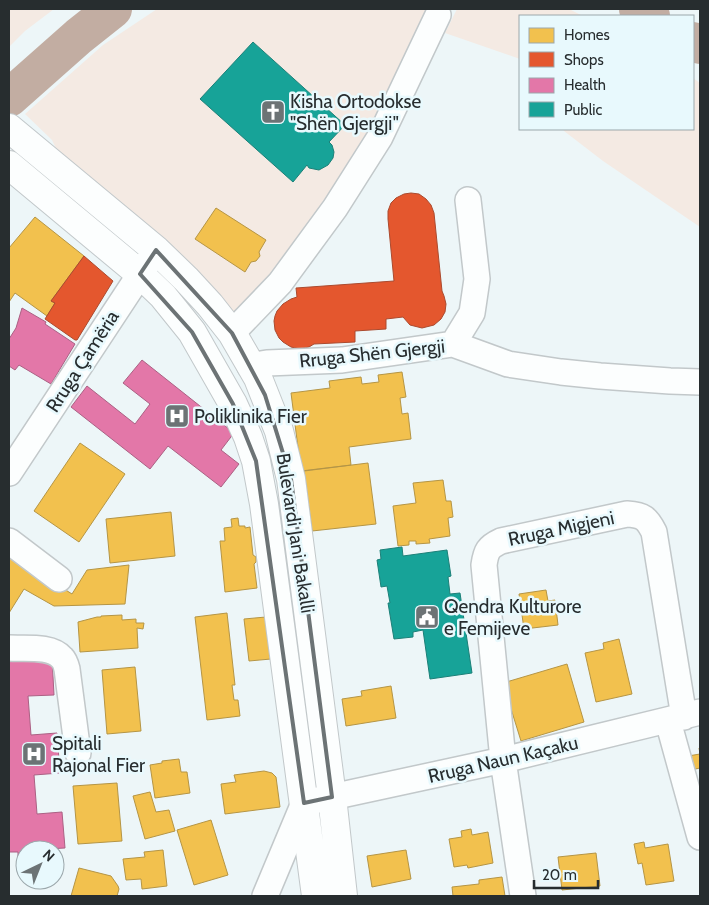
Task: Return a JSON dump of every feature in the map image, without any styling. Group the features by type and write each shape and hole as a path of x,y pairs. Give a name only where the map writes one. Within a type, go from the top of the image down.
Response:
{"main road":[{"name":"Bulevardi Jani Bakalli","path":"9,128 156,250 186,279 232,333 258,378 279,431 290,479 344,896"},
{"name":"Bulevardi Jani Bakalli","path":"9,165 140,274 162,296 192,332 233,404 248,437 264,504 316,896"}],"street":[{"path":"232,333 280,283 335,208 380,137 438,16"},
{"path":"453,344 472,313 477,279 468,200"},
{"name":"Rruga Çamëria","path":"9,473 156,250"},
{"name":"Rruga Shën Gjergji","path":"250,366 266,363 342,360 453,344 508,364 600,376 700,382"},
{"name":"Rruga Migjeni","path":"523,896 503,760 484,565 485,554 491,546 501,541 627,514 639,514 648,522 654,532 684,717 700,836"},
{"path":"9,540 59,579"},
{"path":"9,648 46,649 56,652 63,659 67,668 78,754"},
{"name":"Rruga Naun Kaçaku","path":"304,803 503,760 684,717"},
{"path":"265,896 304,803"}],"highlighted area":[{"path":"156,250 232,333 265,395 291,479 332,797 304,803 256,461 233,404 192,332 140,274"}],"shaded area":[{"path":"9,9 54,9 25,31 9,47"},
{"path":"157,9 433,9 374,132 275,279 231,324 63,163 52,140 25,114 103,45"},
{"path":"457,9 569,9 581,15 519,15 519,59 445,33"},
{"path":"694,79 700,83 700,227 603,161 564,131 694,130"}],"building: Homes":[{"path":"216,208 266,240 259,252 260,256 256,261 251,262 245,272 195,239"},
{"path":"35,217 84,256 51,301 55,303 47,316 15,293 9,302 9,248"},
{"path":"402,372 406,397 400,398 402,414 408,413 411,439 349,447 351,465 301,471 291,393 330,388 329,381 361,377 362,384 379,382 378,375"},
{"path":"80,443 125,474 79,542 34,511"},
{"path":"368,463 376,524 312,531 304,471"},
{"path":"443,480 446,501 451,501 453,517 448,518 450,536 429,539 430,543 416,544 416,541 409,541 409,545 398,546 393,506 416,503 413,483"},
{"path":"171,512 175,556 110,563 106,519"},
{"path":"238,518 239,526 250,527 253,555 256,557 254,564 257,588 225,592 220,541 225,541 224,528 232,527 231,519"},
{"path":"9,554 72,594 87,570 129,565 125,604 54,606 24,589 9,613"},
{"path":"546,590 548,601 555,600 558,625 524,629 519,594"},
{"path":"227,613 235,685 232,685 234,700 238,700 240,716 207,720 195,617"},
{"path":"122,615 122,620 136,619 136,623 144,623 143,629 137,628 138,648 80,652 78,622 101,616"},
{"path":"266,617 271,659 249,661 244,619"},
{"path":"619,639 632,694 596,702 585,653 604,649 603,643"},
{"path":"567,664 584,722 521,741 503,683"},
{"path":"135,667 141,731 107,734 102,670"},
{"path":"391,686 396,718 346,726 342,699 362,696 361,691"},
{"path":"700,754 700,768 691,770 688,756"},
{"path":"179,759 181,772 187,772 190,793 155,798 150,765"},
{"path":"264,771 272,773 276,777 280,807 225,814 221,784 236,782 234,775"},
{"path":"117,783 122,841 78,844 73,786"},
{"path":"150,792 156,812 169,810 175,831 145,839 133,796"},
{"path":"211,820 228,875 194,885 177,830"},
{"path":"471,829 472,835 488,832 493,863 468,868 467,865 454,867 449,839 462,837 461,831"},
{"path":"644,842 645,848 668,844 674,881 646,885 642,863 638,864 634,844"},
{"path":"163,850 167,886 142,889 141,879 126,880 123,859 145,857 144,852"},
{"path":"406,850 411,879 372,887 367,856"},
{"path":"596,853 600,886 562,890 558,857"},
{"path":"79,868 111,876 119,889 117,896 71,896"},
{"path":"502,877 505,896 453,896 452,887 479,884 479,880"}],"building: Shops":[{"path":"411,193 419,194 426,199 434,213 442,291 446,304 445,312 441,319 434,325 422,328 410,325 403,317 386,319 386,329 355,331 355,342 314,344 300,349 291,347 283,342 275,330 275,316 283,304 297,297 296,288 394,281 388,211 391,203 396,198"},
{"path":"84,256 113,281 77,340 75,340 45,319 55,303 51,301"}],"building: Health":[{"path":"22,308 46,322 45,324 75,344 51,384 19,365 15,370 9,366 9,339 16,328"},
{"name":"Poliklinika Fier","path":"142,360 234,433 221,450 239,464 221,487 168,446 150,469 71,407 87,386 135,424 150,404 123,383"},
{"name":"Spitali Rajonal Fier","path":"52,658 54,695 28,696 31,735 57,733 60,773 34,775 37,814 62,812 64,840 15,840 15,852 9,852 9,661"}],"building: Public":[{"name":"Kisha Ortodokse \"Shën Gjergji\"","path":"253,42 345,125 329,142 334,152 333,158 328,165 319,170 309,168 307,165 293,182 200,99"},
{"name":"Qendra Kulturore e Femijeve","path":"402,547 403,556 447,550 451,576 448,577 450,594 460,593 472,673 430,679 423,630 413,632 413,637 394,639 387,586 381,587 377,560 381,559 380,550"}],"waterway":[{"path":"9,98 79,36 113,9"},
{"path":"638,9 649,15"},
{"path":"694,42 700,45"}],"place":[{"name":"Kisha Ortodokse \"Shën Gjergji\"","path":"273,112"},
{"name":"Poliklinika Fier","path":"177,416"},
{"name":"Qendra Kulturore e Femijeve","path":"427,617"},
{"name":"Spitali Rajonal Fier","path":"34,754"}]}
